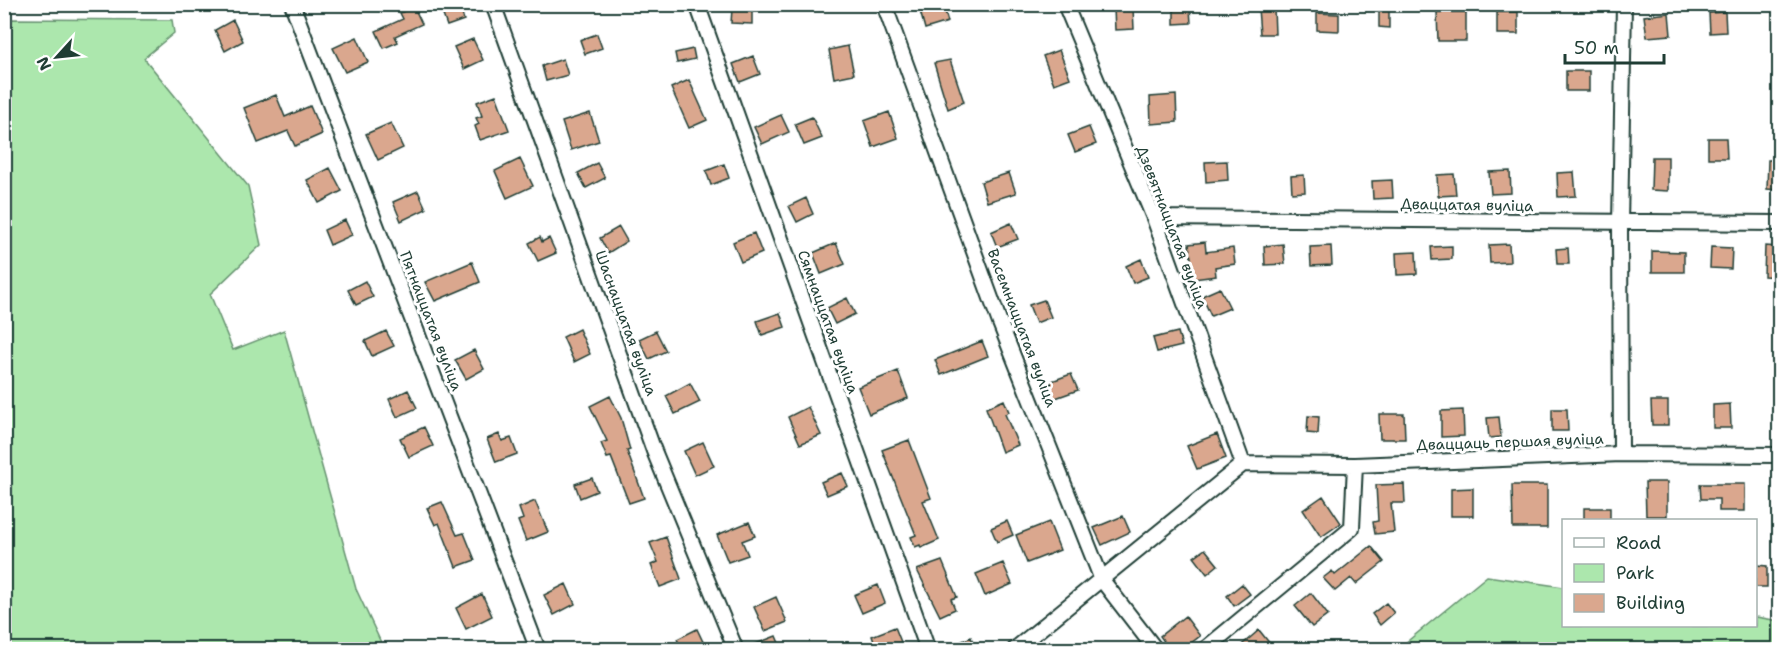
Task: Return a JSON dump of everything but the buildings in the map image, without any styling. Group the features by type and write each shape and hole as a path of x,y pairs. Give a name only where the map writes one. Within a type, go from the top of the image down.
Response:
{"street":[{"name":"Пятнаццатая вуліца","path":"292,4 538,650"},
{"name":"Шаснаццатая вуліца","path":"493,4 654,451 736,650"},
{"name":"Сямнаццатая вуліца","path":"697,4 928,650"},
{"name":"Васемнаццатая вуліца","path":"884,4 1000,322 1102,580 1156,650"},
{"name":"Дзевятнаццатая вуліца","path":"1065,4 1154,218 1243,464"},
{"path":"1621,454 1620,224 1624,4"},
{"name":"Дваццатая вуліца","path":"1154,218 1620,224 1779,223"},
{"name":"Дваццаць першая вуліца","path":"1243,464 1356,465 1621,454 1779,455"},
{"path":"1014,650 1243,464"},
{"path":"1204,650 1352,528 1356,465"}],"green space":[{"path":"5,19 172,20 174,33 144,58 248,186 261,245 210,294 233,350 284,330 356,589 384,649 5,649"},
{"path":"1487,576 1562,587 1562,627 1757,627 1757,617 1779,621 1779,649 1398,649"}]}
